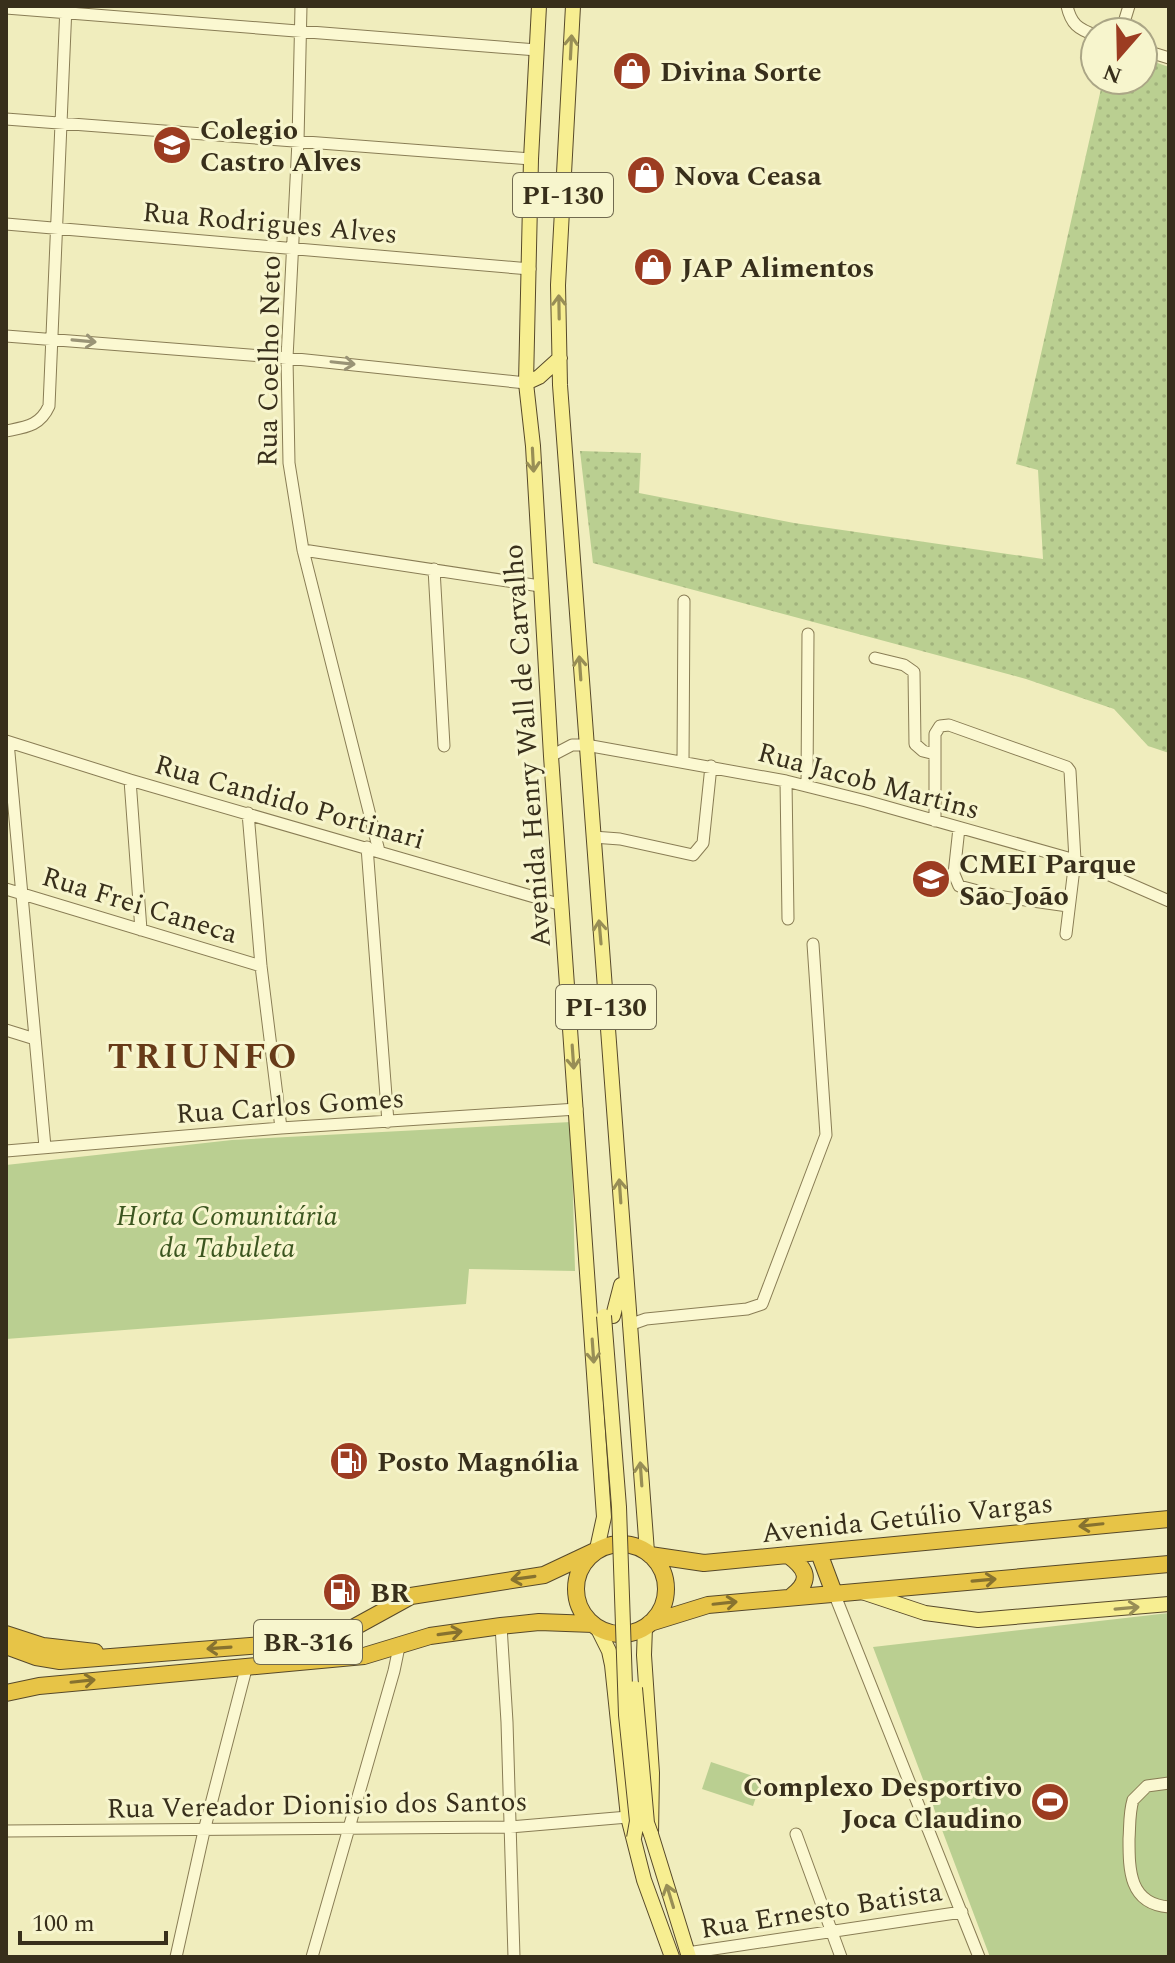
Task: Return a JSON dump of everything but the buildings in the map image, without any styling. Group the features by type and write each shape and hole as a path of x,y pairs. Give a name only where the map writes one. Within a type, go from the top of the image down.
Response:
{"highway":[{"name":"Avenida Getúlio Vargas","path":"6,1646 36,1657 60,1661 326,1640 411,1596 544,1575 596,1550 623,1543 649,1553 704,1563 1169,1519"},
{"name":"Avenida Henry Wall de Carvalho","path":"591,1622 576,1599 575,1582 585,1560 596,1550"},
{"path":"649,1553 660,1567 666,1595 652,1620"},
{"path":"819,1553 834,1593"},
{"path":"788,1555 800,1564 805,1576 802,1586 792,1596"},
{"name":"BR-316","path":"6,1693 39,1686 344,1658 399,1647 442,1633 501,1626 591,1622 621,1634 652,1620 708,1605 1169,1564"},
{"path":"6,1634 43,1646 137,1656"}],"main road":[{"name":"Avenida Henry Wall de Carvalho","path":"539,6 531,159 526,383 533,446 551,756 604,1517 596,1550"},
{"name":"PI-130","path":"573,6 558,285 563,445 649,1553"},
{"path":"526,383 539,377 560,358"},
{"path":"625,1269 609,1316 626,1715 637,1821 634,1838"},
{"path":"588,1274 609,1316 629,1549 636,1720 647,1823 683,1956"},
{"path":"858,1591 908,1608 964,1620 1169,1604"},
{"path":"651,1834 652,1773 644,1669 652,1620"},
{"path":"591,1622 609,1651 612,1665 628,1817 644,1880 683,1956"}],"street":[{"name":"Rua Coelho Neto","path":"301,6 294,248 287,358 289,463 303,550 373,849 388,1122"},
{"path":"1067,6 1072,21 1079,29"},
{"path":"6,8 66,9 537,50"},
{"path":"6,431 35,424 49,406 66,9"},
{"path":"6,119 531,159"},
{"name":"Rua Rodrigues Alves","path":"6,224 530,269"},
{"path":"6,336 287,358 526,383"},
{"path":"303,550 540,586"},
{"path":"434,569 444,746"},
{"path":"683,761 684,601"},
{"path":"807,786 808,634"},
{"path":"875,658 904,665 914,672 915,744 923,751 935,754"},
{"path":"935,821 935,734 940,726 949,725 1067,767 1070,771 1075,860 1066,934"},
{"path":"7,741 45,1147"},
{"name":"Rua Candido Portinari","path":"7,741 130,780 562,905"},
{"name":"Rua Jacob Martins","path":"551,756 572,745 586,745 786,781 1075,860 1169,901"},
{"path":"593,837 620,839 693,855 703,843 711,766"},
{"path":"130,780 141,930"},
{"path":"786,781 788,919"},
{"path":"248,813 261,966 281,1128"},
{"path":"959,828 954,876 959,886 997,896 1068,906"},
{"name":"Rua Frei Caneca","path":"6,889 261,966"},
{"path":"629,1325 646,1319 747,1309 762,1304 826,1135 813,944"},
{"path":"6,1030 35,1039"},
{"name":"Rua Carlos Gomes","path":"6,1151 281,1128 577,1109"},
{"path":"834,1593 979,1957"},
{"path":"501,1626 514,1957"},
{"path":"312,1957 399,1647"},
{"path":"176,1957 204,1831 247,1665"},
{"path":"1169,1783 1147,1786 1133,1800 1129,1867 1133,1884 1142,1895 1153,1903 1169,1907"},
{"name":"Rua Vereador Dionisio dos Santos","path":"6,1831 510,1827 628,1817"},
{"path":"796,1834 841,1957"},
{"name":"Rua Ernesto Batista","path":"683,1956 962,1912"}],"green space":[{"path":"1159,64 1169,67 1169,753 1148,746 1114,709 1026,679 593,563 580,451 641,453 639,493 794,523 1043,559 1038,470 1016,464 1099,96 1159,96"},
{"name":"Horta Comunitária da Tabuleta","path":"571,1122 575,1271 469,1269 466,1304 6,1339 6,1165 232,1140"},
{"name":"Complexo Desportivo Joca Claudino","path":"1169,1613 1169,1957 990,1957 873,1647"},
{"path":"711,1762 762,1779 753,1806 702,1789"}],"place":[{"name":"Divina Sorte","path":"632,71"},
{"name":"Colegio Castro Alves","path":"172,145"},
{"name":"Nova Ceasa","path":"646,175"},
{"name":"JAP Alimentos","path":"653,267"},
{"name":"CMEI Parque São João","path":"931,879"},
{"name":"Posto Magnólia","path":"349,1461"},
{"name":"BR","path":"342,1592"},
{"name":"Complexo Desportivo Joca Claudino","path":"1050,1802"}],"district":[{"name":"TRIUNFO","path":"203,1055"}]}
